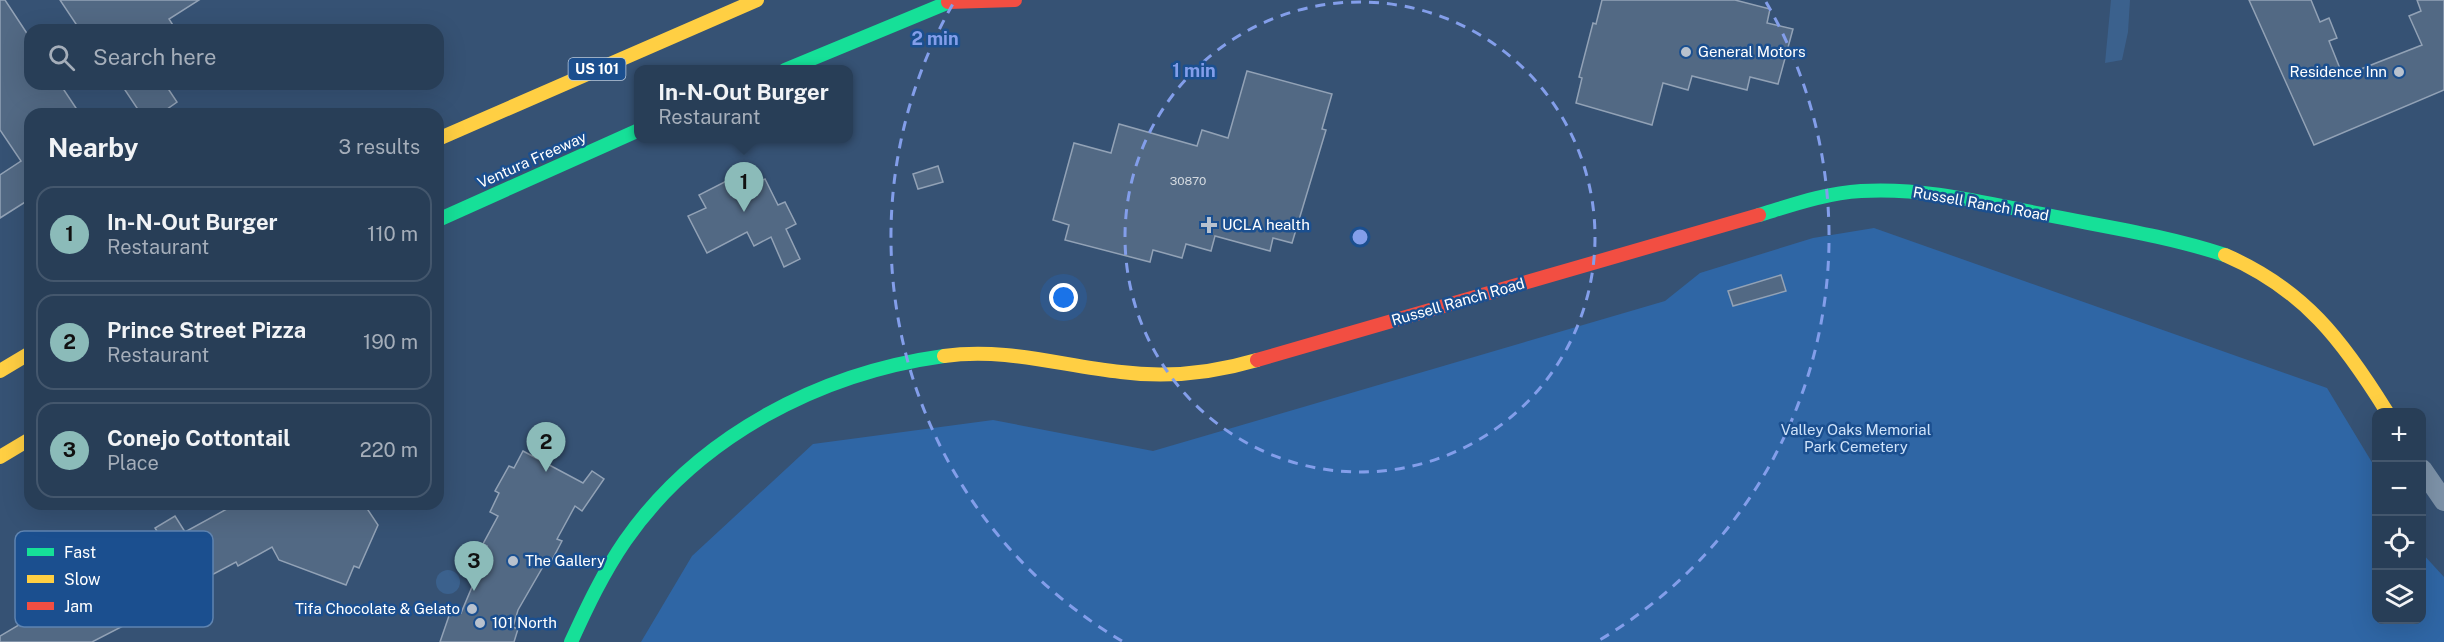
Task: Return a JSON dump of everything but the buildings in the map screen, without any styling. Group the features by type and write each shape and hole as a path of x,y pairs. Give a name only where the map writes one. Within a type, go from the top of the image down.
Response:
{"main road":[{"name":"US 101","path":"444,136 757,0"},
{"path":"796,65 951,1 1016,0"},
{"name":"Ventura Freeway","path":"444,217 634,132"},
{"name":"Russell Ranch Road","path":"571,642 594,588 626,537 692,466 763,414 850,376 887,365 940,356 986,353 1032,356 1138,374 1186,374 1230,368 1820,197 1860,190 1925,193 2186,242 2243,261 2276,281 2309,307 2353,357 2385,408"},
{"path":"0,371 24,357"},
{"path":"0,457 24,443"}],"street":[{"path":"2426,475 2444,501"}],"green space":[{"name":"Valley Oaks Memorial Park Cemetery","path":"1874,228 2327,388 2372,462 2372,624 2426,624 2426,557 2444,577 2444,642 641,642 692,556 813,444 993,420 1153,451 1665,301 1700,273 1813,238"}],"shaded area":[{"path":"2111,0 2130,0 2128,32 2122,60 2105,63"},
{"path":"448,570 456,574 460,582 456,590 448,594 440,590 436,582 440,574"}],"traffic: fast":[{"path":"797,65 954,0"},
{"path":"444,217 634,132"},
{"path":"1759,215 1835,194 1885,190 1908,191 1978,201 2137,232 2225,255"},
{"path":"571,642 602,578 625,541 655,504 688,470 725,441 765,416 808,394 852,377 944,356"}],"traffic: slow":[{"path":"444,136 757,0"},
{"path":"2225,255 2277,284 2319,320 2354,362 2385,408"},
{"path":"944,356 989,354 1033,358 1138,374 1207,371 1257,360"},
{"path":"0,371 24,357"},
{"path":"0,457 24,443"}],"traffic: jam":[{"path":"948,2 1015,0"},
{"path":"1257,360 1759,215"}],"place":[{"name":"General Motors","path":"1686,52"},
{"name":"Residence Inn","path":"2399,72"},
{"name":"In-N-Out Burger","path":"744,212"},
{"name":"UCLA health","path":"1209,225"},
{"name":"Prince Street Pizza","path":"546,472"},
{"name":"The Gallery","path":"513,561"},
{"name":"Conejo Cottontail","path":"474,591"},
{"name":"Tifa Chocolate & Gelato","path":"472,609"},
{"name":"101 North","path":"480,623"}]}
